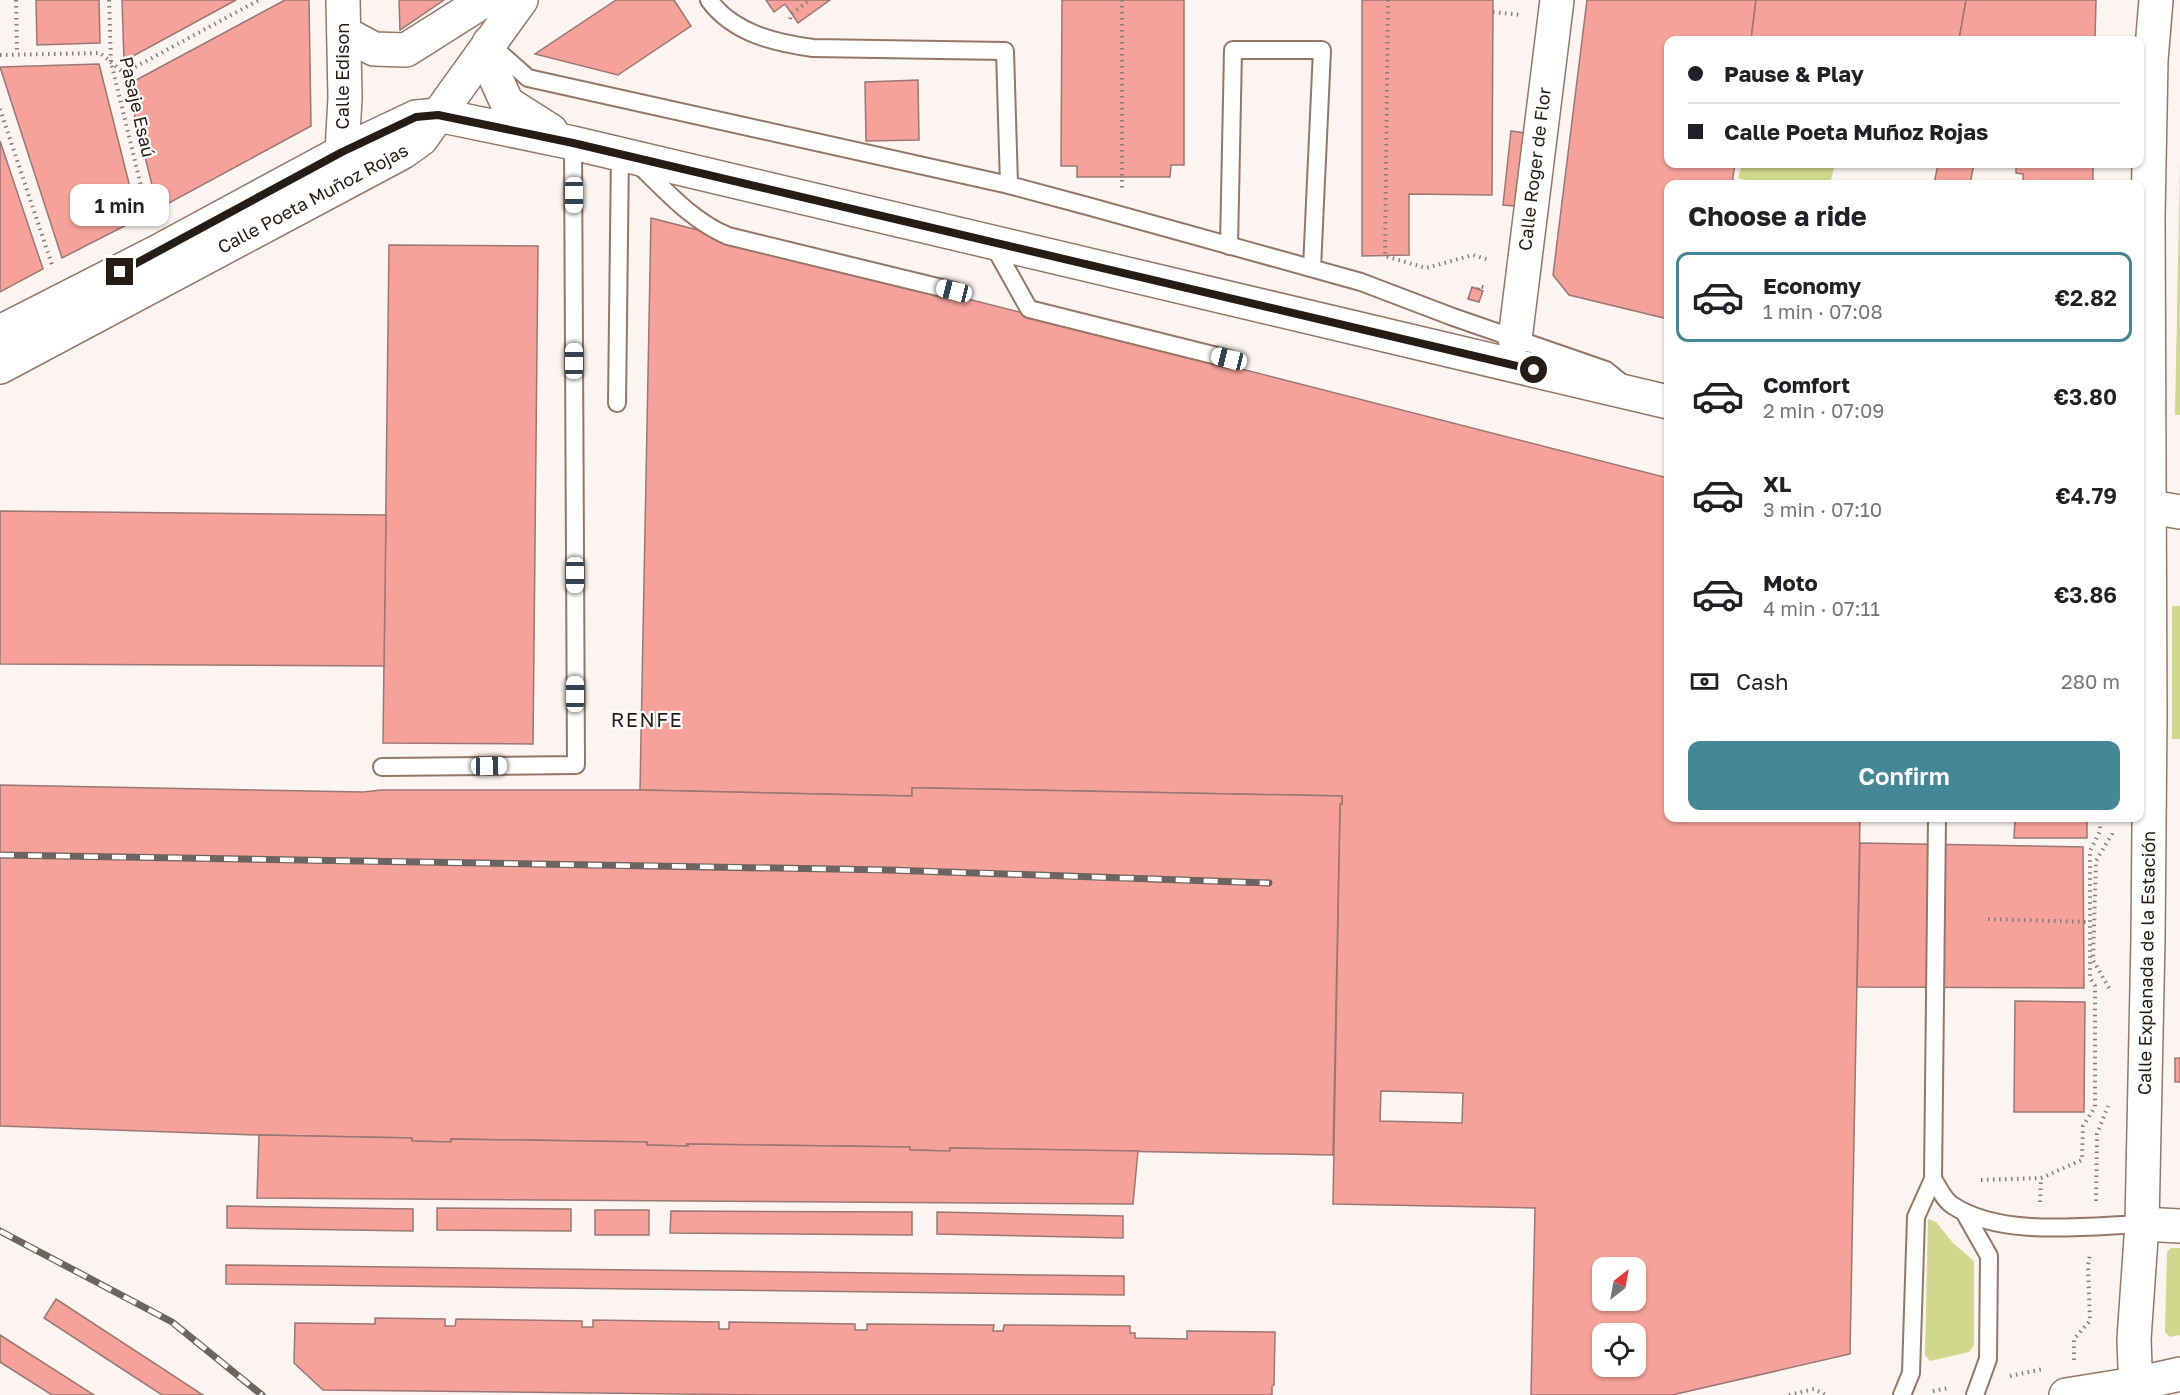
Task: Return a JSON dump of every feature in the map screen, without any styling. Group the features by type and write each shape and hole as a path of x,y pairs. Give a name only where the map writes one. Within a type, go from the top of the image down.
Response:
{"street":[{"name":"Calle Edison","path":"342,152 345,98 343,0"},
{"path":"344,33 374,49 406,50 486,0"},
{"path":"521,0 438,115 625,155 1653,398"},
{"name":"Calle Roger de Flor","path":"1515,339 1557,0"},
{"name":"Calle Explanada de la Estación","path":"2136,1390 2134,1339 2142,1224 2156,507 2148,216 2151,60 2156,0"},
{"path":"489,43 492,72 507,103 538,124 573,143"},
{"name":"Calle Poeta Muñoz Rojas","path":"0,332 136,263 342,152 416,117 438,115"},
{"name":"Calle Poeta Muñoz Rojas","path":"0,367 403,152 421,140 438,115"},
{"path":"2142,1224 2180,1226"},
{"path":"2072,1394 2136,1390 2180,1374"}],"lane":[{"path":"709,0 728,21 768,39 788,45 813,48 1005,51 1009,185"},
{"path":"489,43 528,78 1009,185 1361,282 1606,370 1653,398"},
{"path":"1229,246 1233,50 1322,50 1312,268"},
{"path":"382,767 576,765 573,143"},
{"path":"625,155 689,213 710,228 728,236 954,291"},
{"path":"617,403 625,155"},
{"path":"991,241 1029,309 1229,359"},
{"path":"1902,1395 1911,1373 1916,1217 1933,1179 1937,822"},
{"path":"1933,1179 1950,1204 1964,1212 2004,1225 2039,1227 2142,1224"},
{"path":"1964,1212 1989,1256 1988,1359 1975,1395"}],"path":[{"path":"16,0 17,54"},
{"name":"Pasaje Esaú","path":"109,0 111,62 149,219"},
{"path":"0,55 100,52 124,73 259,0"},
{"path":"790,14 810,0"},
{"path":"1122,0 1122,177"},
{"path":"1388,0 1384,256 1426,268 1473,255 1522,272"},
{"path":"0,109 55,271"},
{"path":"1982,1180 2041,1178 2082,1160 2083,1126 2096,1107 2096,986 2090,978 2089,922 2090,851 2100,831 2100,822"},
{"path":"2109,997 2109,985 2093,960 2096,861 2112,834 2112,826"},
{"path":"1988,920 2089,922"},
{"path":"2072,1394 2074,1339 2090,1321 2088,1266 2095,1226 2097,1134 2109,1104"},
{"path":"2040,1208 2041,1178"},
{"path":"1789,1395 1814,1389 1826,1395"}],"green space":[{"path":"2180,162 2180,415 2175,415"},
{"path":"1741,168 1834,168 1831,180 1746,180 1738,178"},
{"path":"2172,606 2180,606 2180,739 2172,739"},
{"path":"1928,1219 1936,1222 1953,1243 1974,1261 1974,1345 1969,1352 1930,1361 1925,1355"},
{"path":"2171,1248 2180,1248 2180,1335 2170,1337 2165,1332 2167,1252"}],"building":[{"path":"36,0 99,0 100,43 37,45"},
{"path":"122,0 236,0 124,61"},
{"path":"285,0 309,0 311,126 158,209 127,85"},
{"path":"399,0 444,0 400,30"},
{"path":"616,0 674,0 691,26 618,75 535,54"},
{"path":"766,0 830,0 798,23 785,4 774,12"},
{"path":"1062,0 1184,0 1184,165 1171,165 1170,177 1077,177 1077,166 1061,166"},
{"path":"1362,0 1493,0 1492,195 1409,194 1409,255 1362,256"},
{"path":"1587,0 1756,0 1752,36 1664,36 1664,168 1734,168 1733,180 1664,180 1664,318 1569,295 1553,275"},
{"path":"1756,0 1966,0 1960,36 1752,36"},
{"path":"1966,0 2096,0 2095,36 1960,36"},
{"path":"99,64 138,219 62,258 0,67"},
{"path":"918,80 919,140 866,141 865,82"},
{"path":"1511,131 1534,134 1527,207 1503,205"},
{"path":"0,141 43,269 0,292"},
{"path":"1937,168 1973,168 1971,180 1935,180"},
{"path":"2016,168 2093,168 2093,180 2023,180 2023,174 2016,173"},
{"path":"651,218 1664,477 1664,822 1860,822 1850,1354 1672,1395 1531,1395 1535,1208 1333,1204 1340,804 1342,804 1342,796 912,788 912,796 640,790","holes":["1381,1091 1463,1093 1462,1123 1380,1121"]},
{"path":"389,245 538,246 533,744 383,743"},
{"path":"1472,287 1483,291 1479,302 1468,299"},
{"path":"0,511 386,515 384,666 0,664"},
{"path":"0,785 363,792 381,790 640,790 912,796 912,788 928,788 1342,796 1333,1155 950,1148 950,1151 910,1150 910,1147 687,1144 688,1146 647,1145 647,1142 451,1139 451,1142 412,1141 412,1138 0,1126"},
{"path":"2015,822 2087,822 2087,838 2014,838"},
{"path":"1860,843 2083,847 2084,988 1857,987"},
{"path":"2015,1001 2085,1002 2084,1112 2014,1112"},
{"path":"2175,1058 2180,1058 2180,1082 2175,1082"},
{"path":"259,1135 412,1138 412,1141 451,1142 451,1139 647,1142 647,1145 688,1146 687,1144 910,1147 910,1150 950,1151 950,1148 1138,1151 1133,1204 257,1198"},
{"path":"227,1206 413,1209 413,1231 227,1228"},
{"path":"437,1208 571,1209 571,1231 437,1230"},
{"path":"595,1210 649,1210 649,1235 595,1235"},
{"path":"671,1211 912,1212 912,1235 670,1233"},
{"path":"937,1212 1123,1216 1123,1238 937,1234"},
{"path":"226,1265 1124,1276 1124,1295 226,1284"},
{"path":"56,1299 203,1395 162,1395 44,1318"},
{"path":"375,1318 445,1319 445,1326 455,1326 456,1319 582,1321 582,1327 593,1327 593,1320 719,1322 719,1329 729,1329 729,1322 855,1324 855,1330 867,1330 867,1324 994,1325 993,1331 1003,1331 1004,1325 1130,1326 1130,1333 1135,1333 1135,1338 1187,1339 1187,1331 1275,1332 1274,1385 1272,1395 773,1395 323,1390 294,1363 295,1323 375,1324"},
{"path":"0,1335 94,1395 52,1395 0,1362"}],"railway":[{"path":"0,855 889,870 1269,883"},
{"path":"0,1231 172,1322 262,1395"}],"district":[{"name":"RENFE","path":"647,720"}],"route":[{"path":"120,272 342,152 416,117 438,115 573,143 1534,370"}]}
